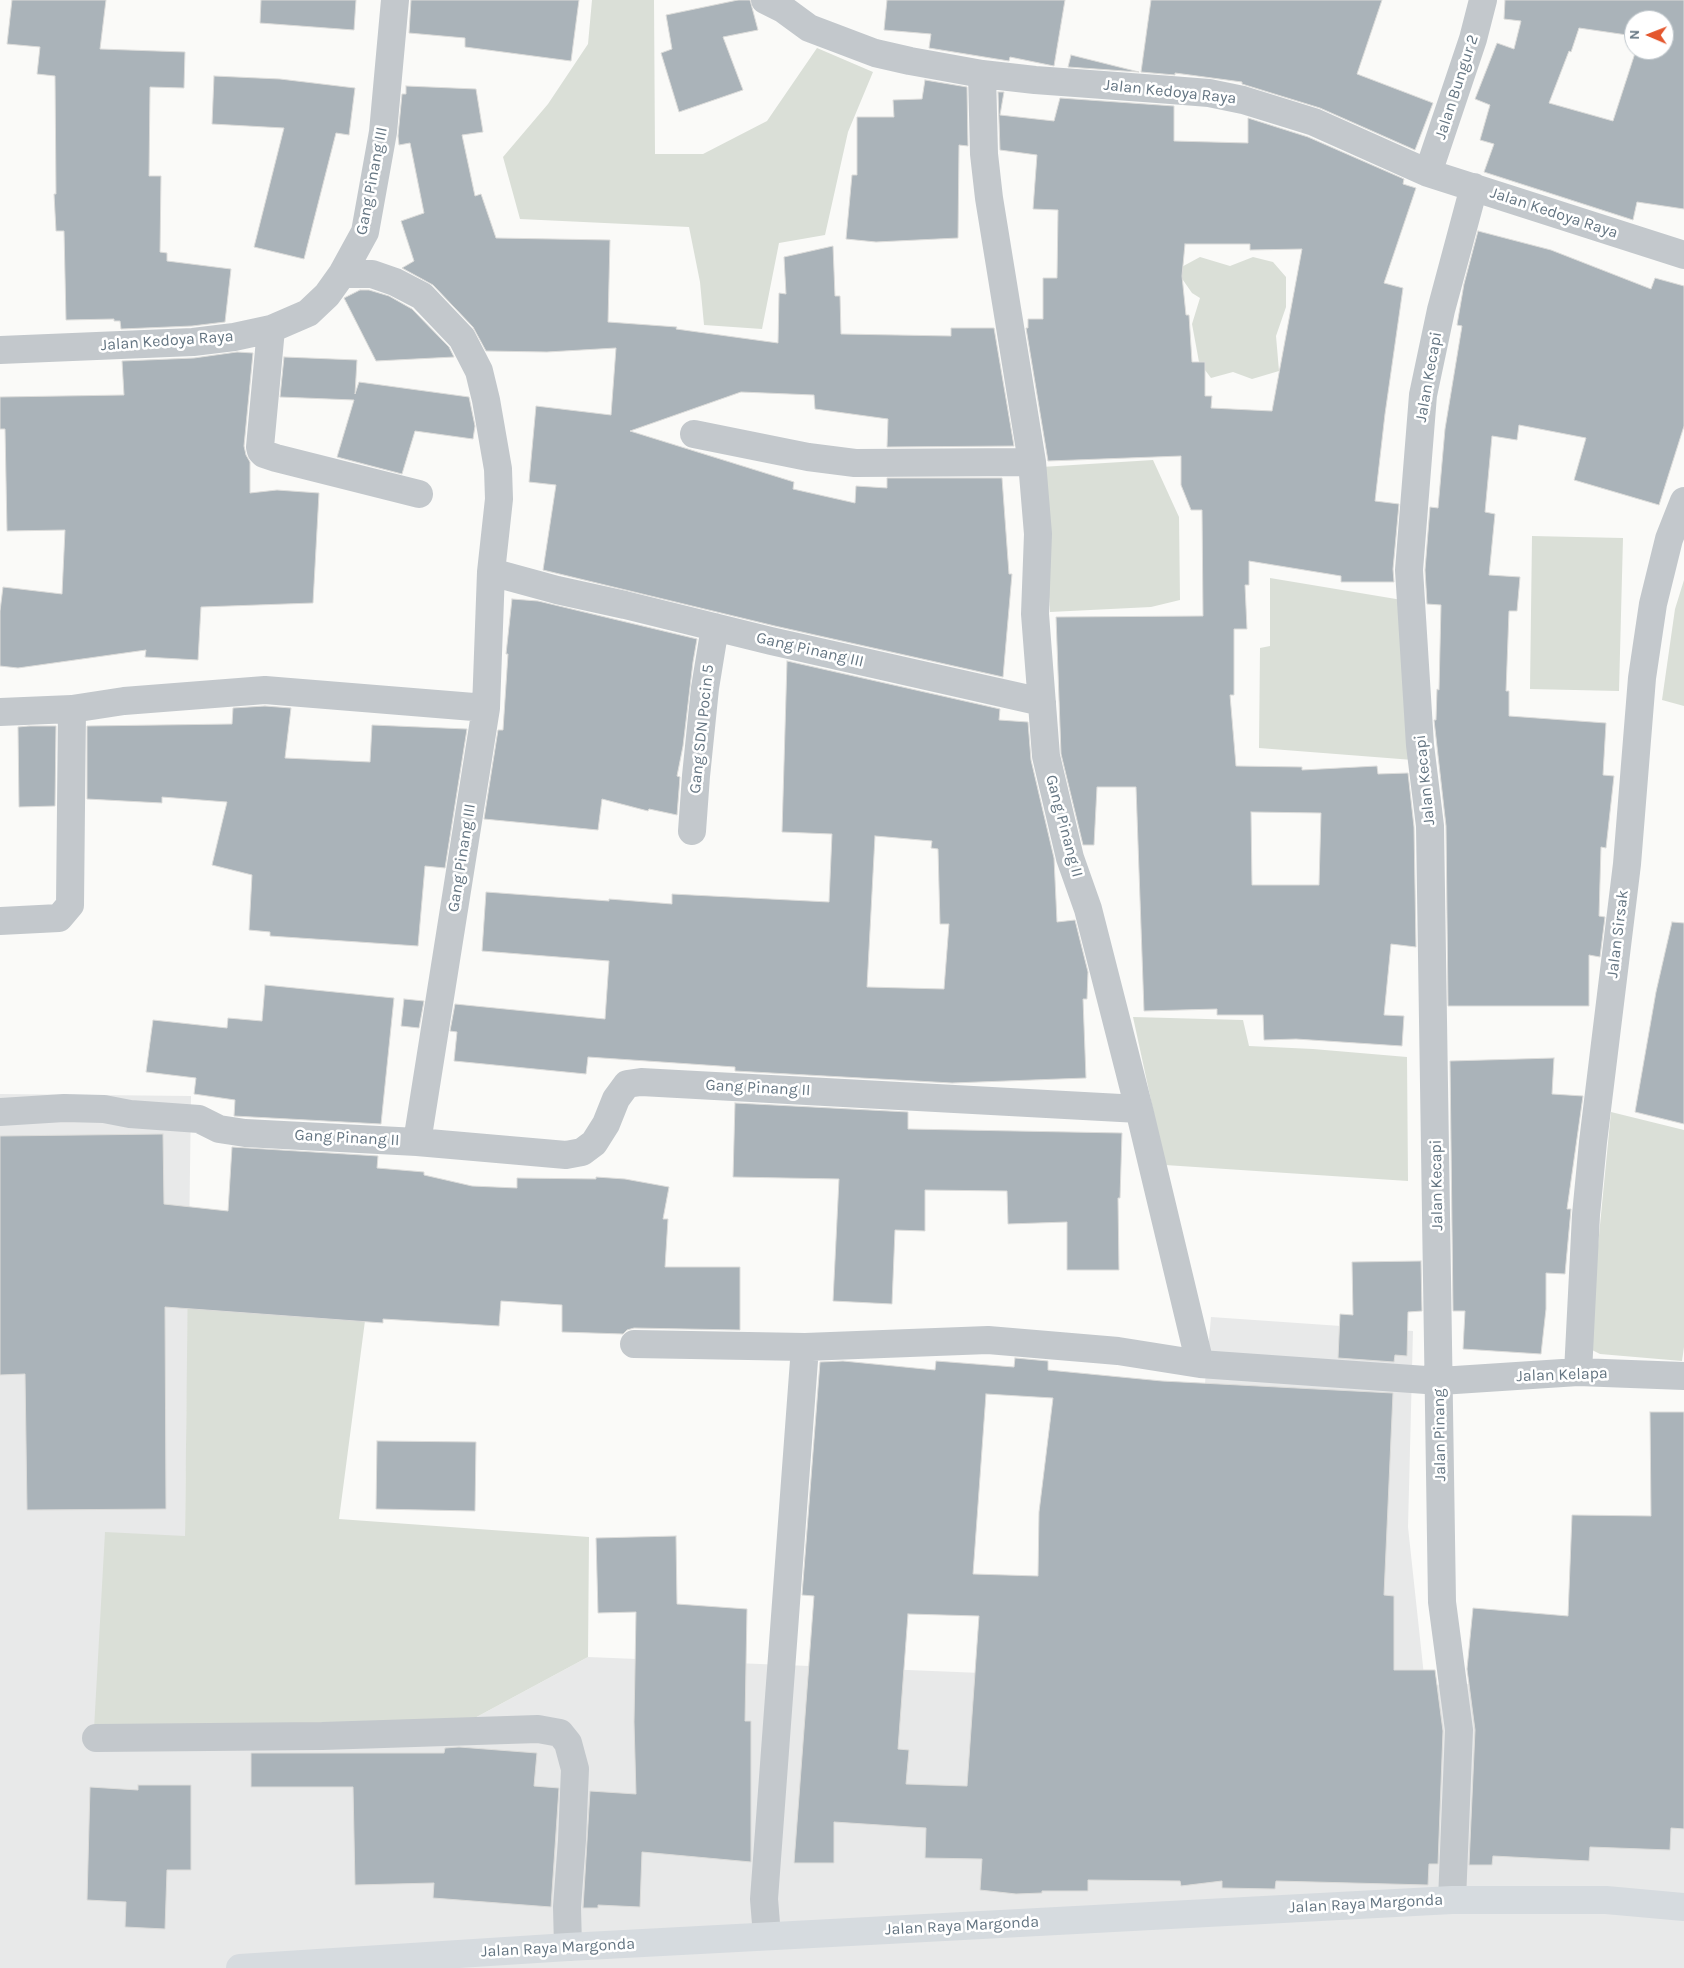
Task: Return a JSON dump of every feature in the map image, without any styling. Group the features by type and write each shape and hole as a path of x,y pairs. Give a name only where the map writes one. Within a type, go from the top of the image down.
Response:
{"main road":[{"name":"Jalan Raya Margonda","path":"240,1968 568,1947 1452,1900 1606,1900 1684,1906"}],"street":[{"name":"Gang Pinang III","path":"395,0 382,132 365,232 342,274 372,274 395,282 422,296 462,338 479,372 498,469 498,499 491,572 486,708 417,1142"},
{"name":"Jalan Bungur 2","path":"1428,173 1473,39 1482,0"},
{"name":"Jalan Kedoya Raya","path":"778,3 809,28 875,53 910,61 982,74 1035,80 1209,93 1243,100 1314,122 1428,173 1684,256"},
{"name":"Gang Pinang II","path":"0,1112 64,1108 104,1109 130,1114 199,1119 219,1129 245,1133 417,1142 566,1155 582,1152 594,1143 606,1124 616,1099 627,1084 641,1082 1139,1109 1088,909 1070,858 1046,756 1035,614 1038,534 1032,462 989,198 984,154 982,74"},
{"name":"Jalan Kecapi","path":"1440,1381 1430,826 1420,745 1409,570 1423,395 1441,310 1474,187"},
{"name":"Jalan Kedoya Raya","path":"0,350 193,342 234,337 271,329 308,313 327,295 342,274"},
{"path":"271,329 261,451 276,458 419,494"},
{"path":"694,434 808,458 855,463 1032,462"},
{"name":"Jalan Sirsak","path":"1578,1372 1593,1142 1627,864 1642,678 1654,604 1669,539 1684,501"},
{"name":"Gang Pinang III","path":"491,572 557,590 1042,702"},
{"name":"Gang SDN Pocin 5","path":"692,831 705,688 715,627"},
{"path":"0,712 72,708 265,690 486,708"},
{"path":"0,921 58,918 70,905 72,708"},
{"path":"1139,1109 1200,1364"},
{"name":"Jalan Pinang","path":"634,1344 805,1347 988,1340 1118,1351 1200,1364 1440,1381 1442,1602 1459,1730 1452,1900"},
{"path":"767,1936 764,1899 805,1347"},
{"name":"Jalan Kelapa","path":"1440,1381 1578,1372 1684,1376"},
{"path":"96,1738 322,1736 538,1729 560,1734 568,1743 575,1769 567,1908 568,1947"}],"shaded area":[{"path":"592,0 654,0 655,154 703,154 767,121 817,48 873,72 848,132 825,235 779,243 762,329 704,325 700,282 689,227 520,219 503,157 548,104 588,44"},
{"path":"1200,257 1230,266 1253,257 1273,262 1286,277 1286,307 1276,336 1279,371 1252,379 1233,372 1211,378 1199,362 1192,324 1200,298 1192,293 1176,270"},
{"path":"1153,460 1179,517 1180,600 1151,607 1050,612 1041,467"},
{"path":"1532,536 1623,538 1619,691 1530,689"},
{"path":"1270,578 1402,600 1413,760 1259,748 1260,648 1270,646"},
{"path":"1684,580 1684,706 1662,700 1675,609"},
{"path":"1133,1017 1243,1020 1249,1046 1407,1057 1408,1181 1165,1165"},
{"path":"0,1094 191,1096 185,1536 471,1720 588,1657 1178,1681 1211,1317 1413,1331 1408,1527 1425,1685 1582,1681 1684,1691 1684,1968 0,1968"},
{"path":"1611,1112 1684,1130 1684,1347 1682,1361 1600,1354 1588,1348"},
{"path":"188,1265 371,1275 339,1519 589,1537 588,1657 471,1720 93,1747 105,1532 185,1536"}],"building":[{"path":"12,0 106,0 100,49 185,52 184,88 150,87 149,176 161,176 160,252 167,253 167,261 231,269 225,322 192,326 121,329 120,321 114,321 114,319 66,320 64,231 56,231 54,194 56,194 55,76 37,74 40,47 7,44"},
{"path":"261,0 356,0 354,30 260,23"},
{"path":"411,0 579,0 571,61 465,47 465,38 409,33"},
{"path":"738,0 750,0 758,30 723,37 743,90 679,112 661,53 672,49 666,15"},
{"path":"887,0 1065,0 1054,66 1010,57 1009,61 929,48 931,34 884,30"},
{"path":"1151,0 1382,0 1357,74 1433,103 1415,150 1320,108 1242,84 1242,82 1175,73 1175,75 1141,72"},
{"path":"1505,0 1684,0 1684,209 1637,202 1633,220 1484,172 1494,144 1480,140 1490,105 1475,99 1497,43 1514,49 1521,21 1504,19","holes":["1624,10 1674,10 1674,60 1633,60 1613,121 1549,103 1579,28 1624,35"]},
{"path":"1071,55 1139,72 1068,67"},
{"path":"214,76 280,79 355,88 349,135 336,133 304,259 254,247 284,128 212,124"},
{"path":"925,80 967,87 968,146 959,145 958,238 876,242 846,239 852,175 857,175 857,117 894,117 893,100 922,99"},
{"path":"406,86 476,89 483,132 462,135 475,196 481,194 496,238 610,240 608,322 677,327 676,329 778,343 779,293 786,294 784,257 833,246 835,296 840,296 841,334 951,336 951,328 994,328 1014,446 887,447 888,419 815,409 814,395 741,392 630,431 794,482 793,489 855,503 856,486 887,488 887,478 1002,478 1009,574 1012,574 1003,677 775,626 543,570 556,485 529,482 536,406 611,415 616,348 547,352 486,351 473,327 433,285 402,268 414,261 401,221 424,213 410,143 399,145 398,136 402,94 406,94"},
{"path":"998,92 1004,92 1000,115 1054,121 1060,98 1174,106 1174,141 1248,143 1248,118 1308,137 1404,179 1403,184 1416,188 1384,283 1403,288 1375,501 1399,504 1393,569 1394,582 1341,582 1341,576 1249,561 1249,585 1245,585 1247,629 1234,629 1234,695 1230,695 1236,766 1302,767 1302,770 1377,766 1378,774 1408,773 1414,827 1416,947 1391,944 1384,1015 1404,1016 1402,1046 1296,1039 1264,1040 1263,1015 1217,1015 1217,1009 1144,1011 1136,787 1097,787 1094,845 1083,845 1061,754 1056,617 1203,616 1202,510 1191,510 1181,485 1181,456 1048,461 1026,328 1028,328 1028,319 1043,319 1043,278 1057,278 1058,210 1033,209 1037,155 1000,150","holes":["1185,244 1250,244 1250,250 1302,249 1272,411 1211,408 1212,396 1205,396 1205,362 1192,362 1189,315 1186,315 1182,276","1251,812 1321,813 1319,885 1252,885"]},
{"path":"1478,231 1551,250 1651,289 1655,278 1684,286 1684,426 1659,505 1574,480 1586,438 1519,425 1517,440 1492,436 1485,512 1495,514 1489,575 1520,577 1517,611 1509,611 1506,691 1509,691 1509,716 1606,723 1603,775 1614,776 1606,848 1601,847 1599,916 1605,917 1600,957 1589,955 1589,1006 1448,1006 1446,826 1434,720 1436,720 1437,689 1439,690 1441,605 1427,604 1425,570 1430,507 1438,508 1445,429 1462,326 1457,325 1464,284"},
{"path":"360,290 369,290 389,296 412,309 449,347 454,357 376,361 344,298"},
{"path":"237,352 253,353 244,446 250,462 250,493 277,490 319,493 313,603 201,607 198,660 145,657 146,650 18,668 0,666 0,611 3,587 62,594 65,530 7,531 5,429 0,429 0,397 124,395 122,361 194,358"},
{"path":"284,357 357,360 355,394 359,382 469,397 475,426 473,439 415,431 402,474 337,457 354,400 280,397"},
{"path":"512,599 538,601 697,639 683,746 677,776 680,777 677,815 649,809 648,811 602,799 598,830 484,819 498,730 503,730 508,654 506,654"},
{"path":"787,661 1000,709 999,720 1028,722 1031,760 1054,858 1057,922 1075,920 1088,972 1087,999 1083,999 1086,1078 952,1083 735,1071 735,1067 588,1057 586,1074 454,1061 457,1032 450,1031 455,1004 605,1019 609,961 482,951 486,892 672,904 672,894 829,902 832,834 782,832","holes":["875,836 932,841 931,848 938,849 940,924 949,924 944,989 867,987"]},
{"path":"265,706 291,708 285,758 370,762 372,725 467,729 445,868 425,866 418,946 270,936 270,932 249,930 252,875 212,865 227,802 162,797 162,803 87,799 87,726 232,724 233,708"},
{"path":"56,726 55,806 19,807 18,727"},
{"path":"1672,922 1684,923 1684,1124 1635,1112 1656,992"},
{"path":"265,985 394,998 381,1124 234,1116 235,1100 194,1094 196,1078 146,1072 153,1020 227,1028 228,1018 262,1021"},
{"path":"404,999 424,1001 419,1028 401,1026"},
{"path":"1554,1058 1552,1094 1583,1096 1567,1209 1571,1209 1565,1274 1546,1273 1546,1309 1541,1354 1463,1349 1465,1311 1453,1311 1450,1061"},
{"path":"735,1103 908,1112 908,1129 1122,1133 1120,1198 1118,1198 1119,1270 1067,1270 1067,1222 1008,1224 1007,1191 925,1190 925,1231 895,1230 892,1304 833,1301 839,1179 733,1177"},
{"path":"163,1134 164,1204 228,1211 232,1147 378,1156 377,1168 424,1172 424,1175 472,1186 517,1188 517,1178 596,1179 596,1177 625,1179 669,1187 663,1219 668,1219 665,1267 740,1267 740,1330 634,1328 627,1330 623,1334 562,1332 562,1305 501,1301 499,1326 383,1319 383,1323 165,1307 166,1509 27,1510 25,1374 0,1375 0,1136"},
{"path":"1421,1261 1422,1311 1408,1312 1407,1356 1395,1355 1394,1362 1338,1358 1340,1314 1353,1315 1352,1262"},
{"path":"1015,1358 1048,1361 1048,1370 1162,1381 1393,1393 1384,1595 1394,1596 1394,1670 1435,1670 1443,1731 1438,1864 1429,1864 1428,1885 1276,1881 1275,1889 1222,1888 1222,1881 1181,1886 1180,1881 1088,1880 1088,1891 1042,1891 1042,1893 1016,1894 980,1890 982,1859 925,1858 926,1828 834,1822 834,1863 794,1863 814,1596 802,1595 820,1362 843,1361 935,1370 936,1361 1014,1367","holes":["986,1394 1053,1398 1039,1512 1038,1576 973,1574","908,1614 979,1616 967,1786 906,1784 909,1750 898,1749"]},
{"path":"1650,1412 1684,1412 1684,1829 1671,1828 1670,1850 1590,1847 1589,1861 1493,1856 1492,1865 1469,1865 1475,1730 1467,1669 1473,1608 1568,1616 1572,1515 1651,1516"},
{"path":"377,1441 476,1442 475,1511 376,1509"},
{"path":"676,1536 677,1604 747,1609 745,1721 751,1721 751,1862 642,1852 640,1907 598,1905 598,1908 583,1908 590,1791 636,1794 634,1722 636,1612 598,1613 596,1538"},
{"path":"459,1747 537,1753 534,1786 559,1788 551,1907 433,1898 434,1883 355,1885 353,1787 251,1787 251,1753 444,1753 445,1748"},
{"path":"138,1785 191,1785 191,1870 167,1870 165,1929 125,1927 126,1902 87,1900 90,1787 138,1790"}]}
